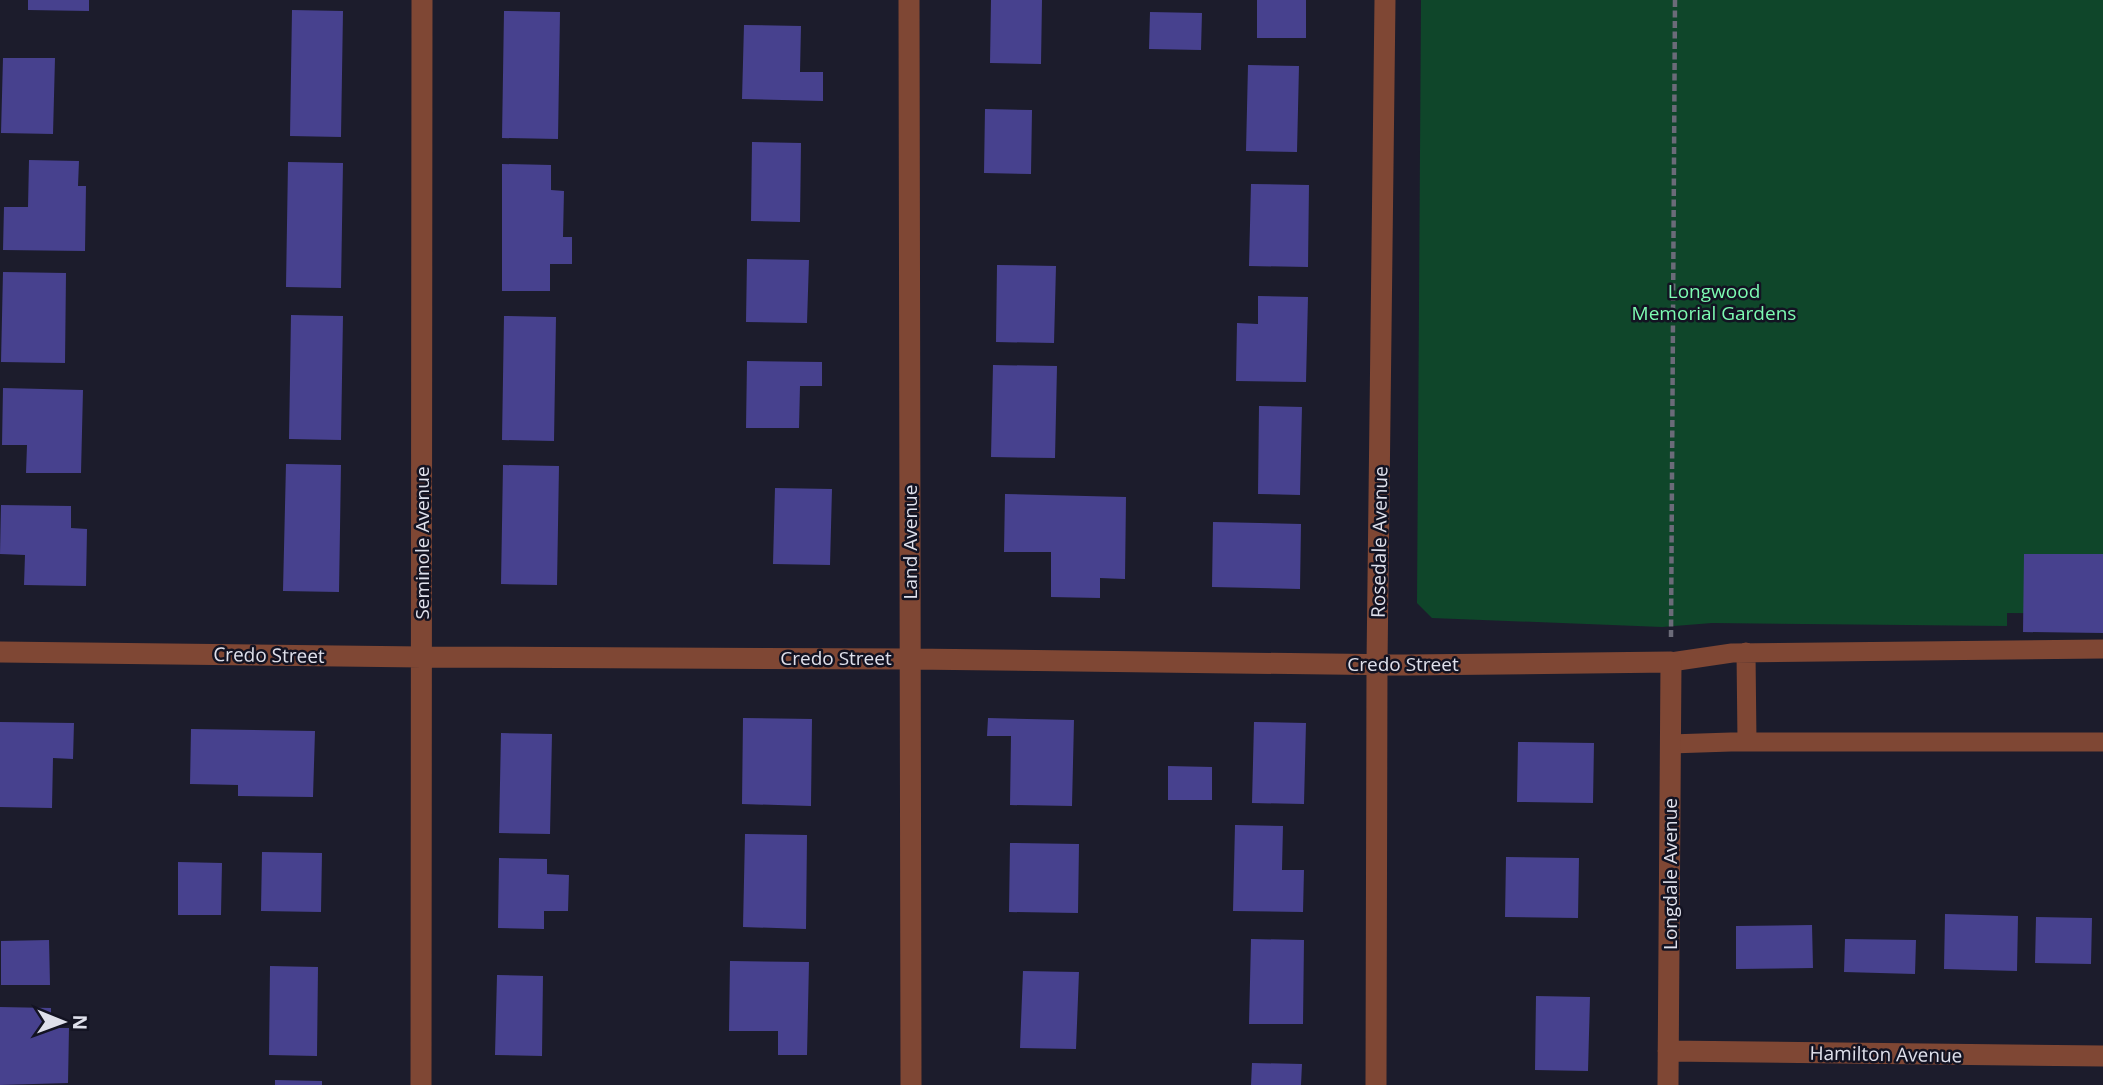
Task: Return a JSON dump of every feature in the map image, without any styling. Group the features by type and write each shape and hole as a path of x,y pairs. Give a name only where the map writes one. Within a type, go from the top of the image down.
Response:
{"street":[{"name":"Seminole Avenue","path":"421,1085 422,0"},
{"name":"Land Avenue","path":"909,0 911,1085"},
{"name":"Rosedale Avenue","path":"1376,1085 1377,664 1385,0"},
{"name":"Credo Street","path":"0,652 1377,664 1671,662"},
{"name":"Longdale Avenue","path":"1668,1085 1671,662"},
{"name":"Hamilton Avenue","path":"1668,1051 2103,1056"}],"lane":[{"path":"1671,662 1746,652 2103,649"},
{"path":"1746,652 1747,742"},
{"path":"1670,744 2103,742"}],"path":[{"path":"1671,662 1675,0"}],"green space":[{"name":"Longwood Memorial Gardens","path":"1421,0 2103,0 2103,614 2007,613 2007,626 1712,623 1662,627 1432,618 1417,603"}],"building":[{"path":"28,0 89,0 89,11 28,10"},
{"path":"991,0 1042,0 1041,64 990,63"},
{"path":"1257,0 1306,0 1306,38 1257,38"},
{"path":"292,10 343,11 341,137 290,136"},
{"path":"504,11 560,12 558,139 502,138"},
{"path":"1150,12 1202,13 1201,50 1149,49"},
{"path":"744,25 801,26 800,72 823,72 823,101 742,99"},
{"path":"3,58 55,58 53,134 1,133"},
{"path":"1248,65 1299,66 1297,152 1246,151"},
{"path":"985,109 1032,110 1031,174 984,173"},
{"path":"752,142 801,143 800,222 751,221"},
{"path":"29,160 79,161 78,186 86,186 85,251 3,250 4,207 28,207"},
{"path":"288,162 343,163 341,288 286,287"},
{"path":"502,164 551,165 551,190 564,191 563,237 572,237 572,264 550,264 550,291 502,291"},
{"path":"1251,184 1309,185 1308,267 1249,266"},
{"path":"747,259 809,260 807,323 746,322"},
{"path":"997,265 1056,266 1054,343 996,342"},
{"path":"3,272 66,273 65,363 1,362"},
{"path":"1258,296 1308,297 1306,382 1236,381 1237,323 1258,324"},
{"path":"291,315 343,316 341,440 289,439"},
{"path":"504,316 556,317 554,441 502,440"},
{"path":"747,361 822,362 822,386 800,386 799,428 746,428"},
{"path":"993,365 1057,366 1055,458 991,457"},
{"path":"3,388 83,390 81,473 26,473 27,445 2,445"},
{"path":"1259,406 1302,407 1300,495 1258,494"},
{"path":"286,464 341,465 339,592 283,591"},
{"path":"503,465 559,466 557,585 501,584"},
{"path":"775,488 832,489 830,565 773,564"},
{"path":"1005,494 1126,497 1125,579 1100,578 1100,598 1051,597 1051,552 1004,552"},
{"path":"1,505 71,506 71,528 87,529 86,586 24,585 25,555 0,554"},
{"path":"1213,522 1301,524 1300,589 1212,587"},
{"path":"2024,554 2103,554 2103,633 2023,632"},
{"path":"743,718 812,719 811,806 742,804"},
{"path":"988,718 1074,720 1072,806 1010,805 1011,736 987,736"},
{"path":"0,722 74,723 73,759 53,758 52,808 0,807"},
{"path":"1254,722 1306,723 1304,804 1252,803"},
{"path":"191,729 315,731 313,797 238,796 238,785 190,784"},
{"path":"501,733 552,734 550,834 499,833"},
{"path":"1518,742 1594,743 1593,803 1517,802"},
{"path":"1168,766 1212,767 1212,800 1168,800"},
{"path":"1235,825 1283,826 1282,870 1304,870 1303,912 1233,911"},
{"path":"745,834 807,835 806,929 743,927"},
{"path":"1010,843 1079,844 1078,913 1009,912"},
{"path":"262,852 322,853 321,912 261,911"},
{"path":"1506,857 1579,858 1578,918 1505,917"},
{"path":"499,858 547,859 547,874 569,875 568,911 544,911 544,929 498,928"},
{"path":"178,862 222,863 221,915 178,915"},
{"path":"1945,914 2018,916 2017,971 1944,969"},
{"path":"2036,917 2092,918 2091,964 2035,963"},
{"path":"1812,925 1813,968 1736,969 1736,926"},
{"path":"1251,939 1304,940 1303,1024 1249,1024"},
{"path":"1845,939 1916,940 1915,974 1844,972"},
{"path":"49,940 50,985 1,985 1,941"},
{"path":"730,961 809,962 807,1055 778,1055 778,1031 729,1031"},
{"path":"270,966 318,967 317,1056 269,1055"},
{"path":"1023,971 1079,972 1076,1049 1020,1048"},
{"path":"497,975 543,976 542,1056 495,1055"},
{"path":"1536,996 1590,997 1588,1071 1535,1070"},
{"path":"0,1007 51,1008 51,1028 69,1028 68,1083 0,1085"},
{"path":"1252,1063 1302,1064 1301,1085 1251,1085"},
{"path":"275,1080 322,1081 322,1085 275,1085"}]}
